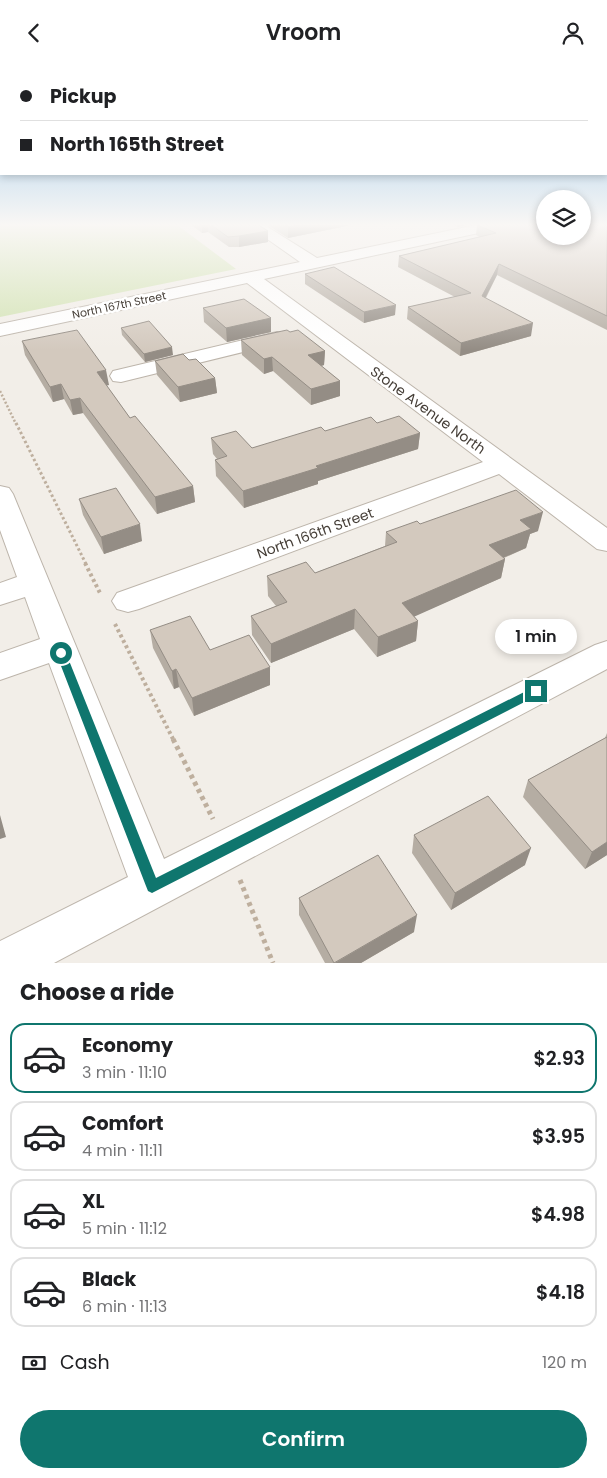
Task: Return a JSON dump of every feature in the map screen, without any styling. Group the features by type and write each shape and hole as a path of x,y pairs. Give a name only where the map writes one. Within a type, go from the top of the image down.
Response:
{"street":[{"name":"North 167th Street","path":"0,330 300,266"},
{"name":"Stone Avenue North","path":"250,277 607,542"},
{"path":"120,376 318,328"},
{"name":"North 166th Street","path":"128,601 502,464"},
{"path":"0,494 152,886"},
{"path":"0,594 34,583"},
{"path":"0,667 58,645"},
{"path":"6,963 152,886 607,654"}],"path":[{"path":"238,874 272,963"}],"green space":[{"path":"0,266 232,266 236,269 0,317"}],"building":[{"path":"418,266 498,266 482,296 533,323 461,343 408,307 471,293"},
{"path":"503,266 607,266 607,316"},
{"path":"334,267 396,305 364,312 305,274"},
{"path":"244,299 271,318 226,328 203,308"},
{"path":"149,321 172,347 144,354 121,328"},
{"path":"77,330 106,370 97,372 130,418 135,416 193,486 155,497 80,398 70,400 61,384 50,387 22,341"},
{"path":"287,330 290,332 298,330 325,351 308,355 340,381 311,389 272,357 264,359 241,340"},
{"path":"183,354 189,360 196,359 215,378 178,387 155,361"},
{"path":"399,416 420,433 243,491 215,460 227,456 211,438 236,431 252,448 321,427 325,431 371,417 377,423"},
{"path":"116,488 140,524 101,537 79,499"},
{"path":"516,490 543,512 520,520 531,529 489,545 505,559 402,603 418,621 378,637 355,609 271,644 251,616 287,602 267,576 306,562 315,573 397,542 386,532 417,521 420,524"},
{"path":"190,616 210,650 249,635 270,667 192,698 176,669 172,671 150,630"},
{"path":"607,737 607,842 592,852 528,780"},
{"path":"488,796 531,848 455,893 414,835"},
{"path":"378,855 417,915 334,963 299,898"}],"route":[{"path":"61,653 152,886 536,691"}]}
